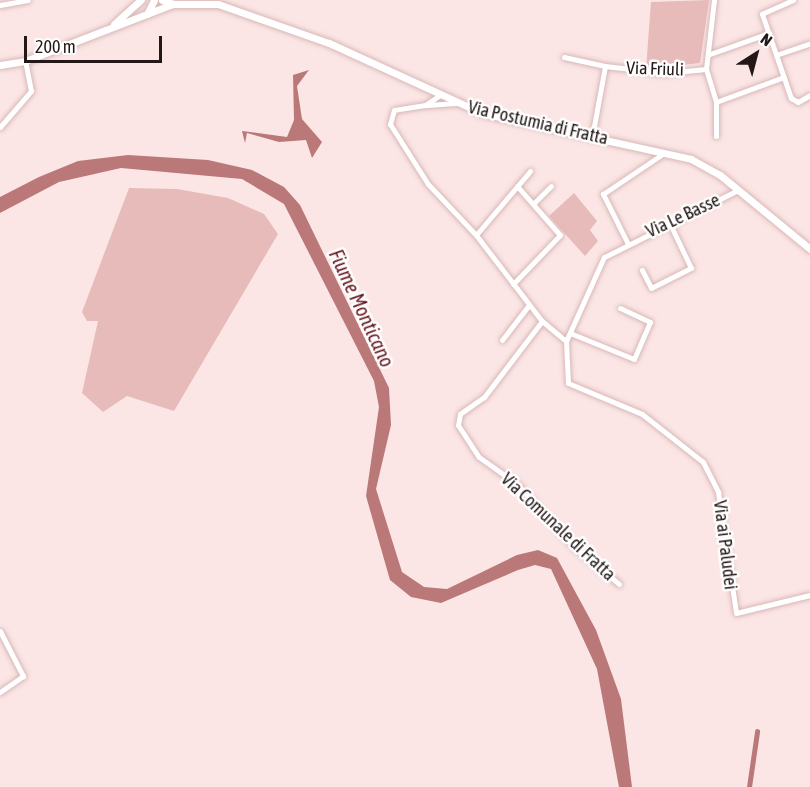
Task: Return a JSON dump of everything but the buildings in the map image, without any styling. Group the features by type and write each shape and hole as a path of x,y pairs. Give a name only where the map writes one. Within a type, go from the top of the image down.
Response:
{"main road":[{"path":"105,30 142,0 147,14"},
{"path":"147,14 154,0"},
{"path":"162,0 173,4"},
{"name":"Via Postumia di Fratta","path":"0,65 25,61 173,4 218,4 329,43 456,103 592,137 666,152 709,168 810,249"}],"street":[{"path":"0,6 28,0"},
{"path":"714,0 710,54 706,69 716,102 716,136"},
{"path":"793,0 764,11 776,55 795,101 810,95"},
{"path":"710,54 769,33"},
{"path":"776,55 810,43"},
{"name":"Via Friuli","path":"564,57 604,66 665,73 706,69"},
{"path":"0,127 30,91 25,61"},
{"name":"Via Friuli","path":"592,137 604,66"},
{"path":"716,102 784,77"},
{"path":"425,105 440,95"},
{"path":"456,103 394,110 390,124 428,184 477,235 542,321 566,341"},
{"name":"Via Le Basse","path":"627,242 603,194 666,152"},
{"path":"477,235 530,171"},
{"path":"513,284 560,235 534,202 517,186"},
{"path":"534,202 551,186"},
{"name":"Via Le Basse","path":"566,341 601,261 627,242 670,224 738,190"},
{"path":"642,270 651,288 691,268 670,224"},
{"path":"502,340 529,305"},
{"path":"570,333 634,358 650,322 620,308"},
{"name":"Via Comunale di Fratta","path":"542,321 484,397 460,414 458,425 479,457 517,484 575,548 619,585"},
{"name":"Via ai Paludei","path":"566,341 569,386 633,408 698,455 714,480 736,613 810,595"},
{"path":"0,631 23,676 0,692"}],"shaded area":[{"path":"709,0 700,63 646,69 651,2"},
{"path":"309,70 297,86 302,119 322,142 312,158 306,140 279,142 247,133 245,143 242,131 287,137 294,120 293,75"},
{"path":"128,155 208,160 252,170 284,187 300,205 389,388 391,425 376,489 402,572 424,587 447,589 517,555 538,550 557,558 596,630 621,699 632,787 619,787 597,669 551,569 535,565 518,570 441,603 411,597 390,580 366,496 379,407 374,381 284,204 242,179 121,168 59,182 0,213 0,197 39,177 78,161"},
{"path":"129,188 177,189 228,198 264,214 278,234 174,411 127,396 103,412 82,393 98,321 87,321 82,312"},
{"path":"574,193 597,221 590,230 598,241 585,256 549,216"}],"waterway":[{"path":"749,787 757,732"}],"water label":[{"name":"Fiume Monticano","path":"362,308"}]}
